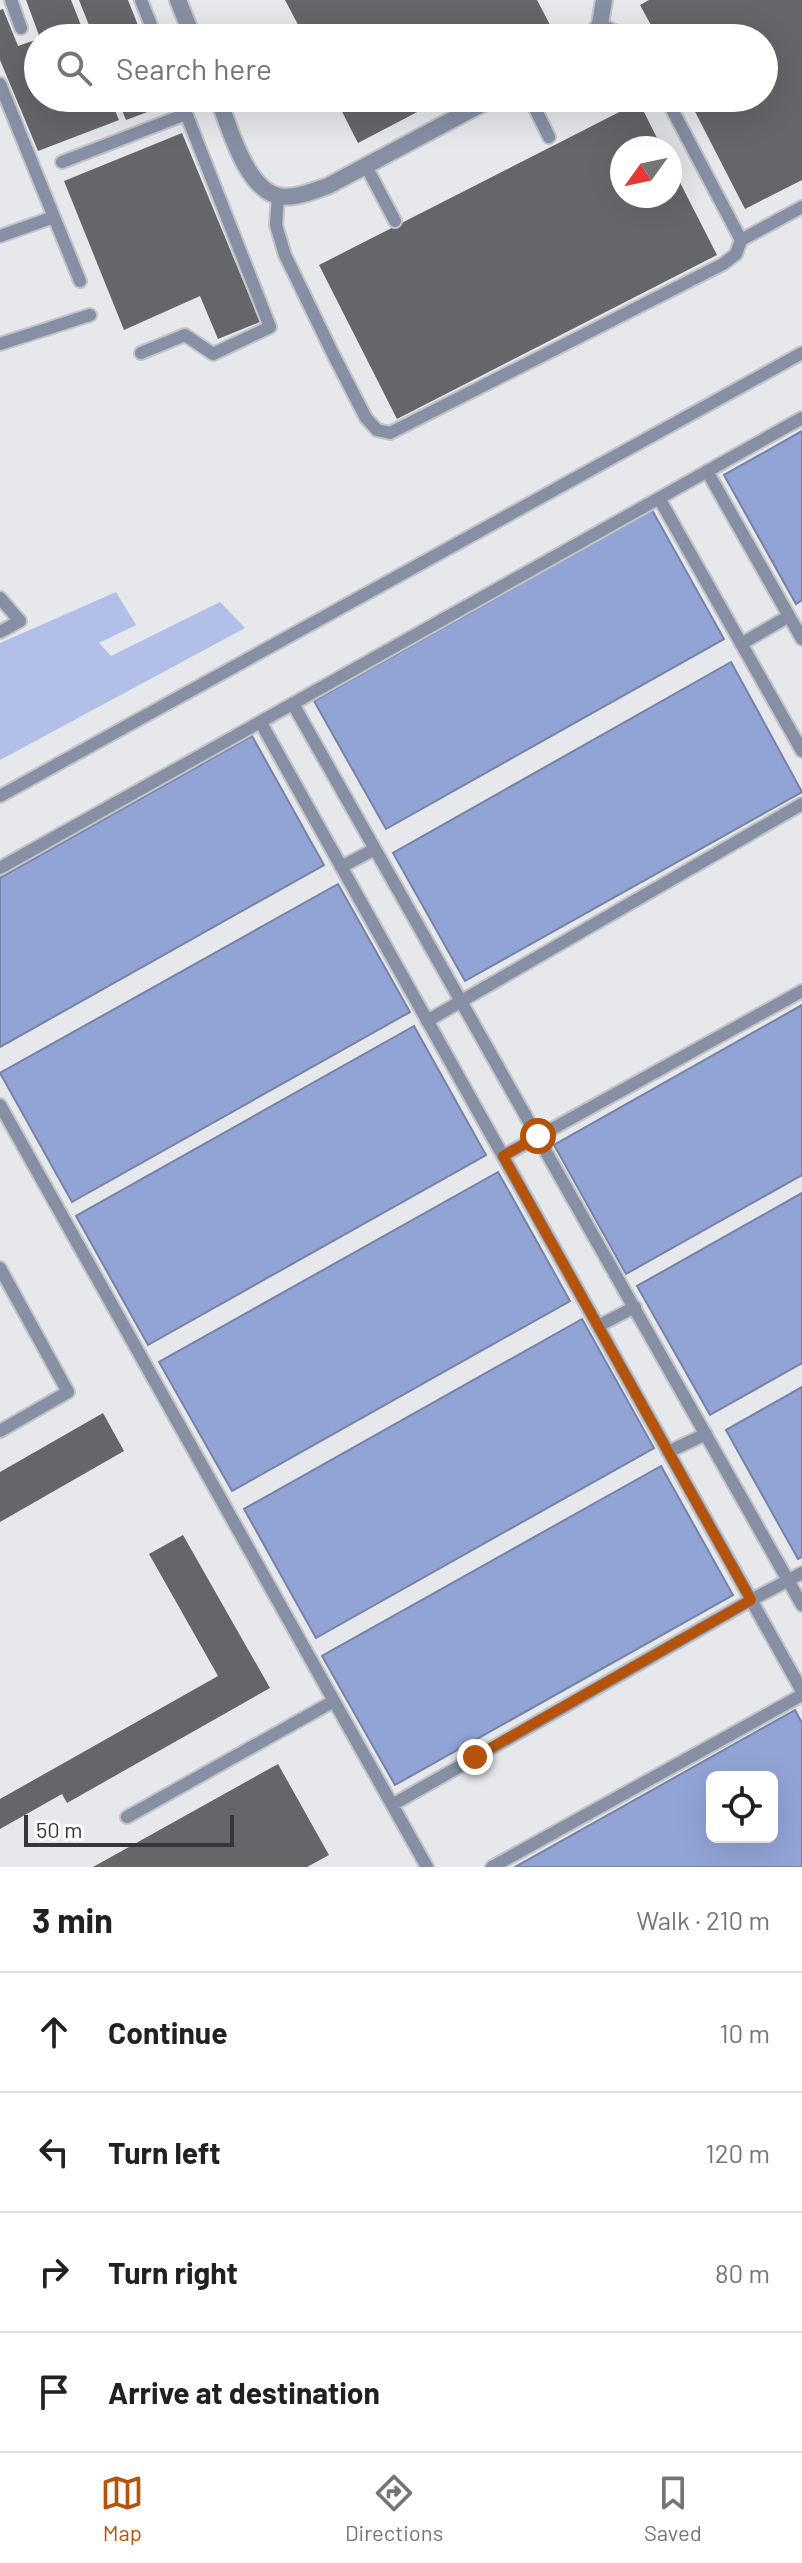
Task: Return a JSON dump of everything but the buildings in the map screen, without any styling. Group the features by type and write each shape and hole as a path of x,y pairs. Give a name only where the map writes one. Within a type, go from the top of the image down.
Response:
{"street":[{"path":"178,0 187,24"},
{"path":"598,24 604,0"},
{"path":"224,112 244,162 258,186 278,196 302,195 328,186 467,112"}],"lane":[{"path":"11,0 21,28"},
{"path":"141,0 150,24"},
{"path":"0,84 80,281"},
{"path":"537,112 549,137"},
{"path":"673,112 741,240"},
{"path":"62,162 186,114 270,327 213,354 185,335 141,353"},
{"path":"0,122 13,117"},
{"path":"366,166 395,221"},
{"path":"278,196 276,225 285,255 366,418 377,430 390,433 723,264 736,254 741,240 802,207"},
{"path":"0,236 54,217"},
{"path":"0,344 90,315"},
{"path":"0,796 802,353"},
{"path":"0,868 802,418"},
{"path":"707,471 802,639"},
{"path":"660,500 802,751"},
{"path":"0,598 20,621 0,632"},
{"path":"741,644 789,616"},
{"path":"293,704 802,1605"},
{"path":"261,723 802,1693 492,1867"},
{"path":"427,1021 802,804"},
{"path":"341,867 375,849"},
{"path":"503,1156 802,991"},
{"path":"0,1105 427,1867"},
{"path":"0,1268 68,1392 0,1431"},
{"path":"598,1326 635,1307"},
{"path":"668,1452 706,1434"},
{"path":"392,1805 802,1573"},
{"path":"127,1817 334,1701"}],"shaded area":[{"path":"802,431 802,600 796,604 724,475"},
{"path":"652,510 724,639 386,829 314,701"},
{"path":"116,592 136,625 99,643 111,656 220,602 245,628 0,760 0,643"},
{"path":"731,662 802,792 465,981 393,853"},
{"path":"252,736 324,865 0,1047 0,878"},
{"path":"338,884 410,1012 72,1202 0,1073"},
{"path":"802,1005 802,1175 626,1274 554,1145"},
{"path":"414,1026 486,1155 148,1345 76,1216"},
{"path":"498,1172 570,1301 232,1491 159,1362"},
{"path":"802,1193 802,1363 710,1415 637,1286"},
{"path":"582,1319 654,1448 316,1638 244,1509"},
{"path":"802,1387 802,1557 798,1559 726,1430"},
{"path":"661,1466 733,1595 395,1785 322,1656"},
{"path":"795,1710 802,1723 802,1867 515,1867"}],"route":[{"path":"475,1757 751,1600 503,1156 538,1136"}]}
